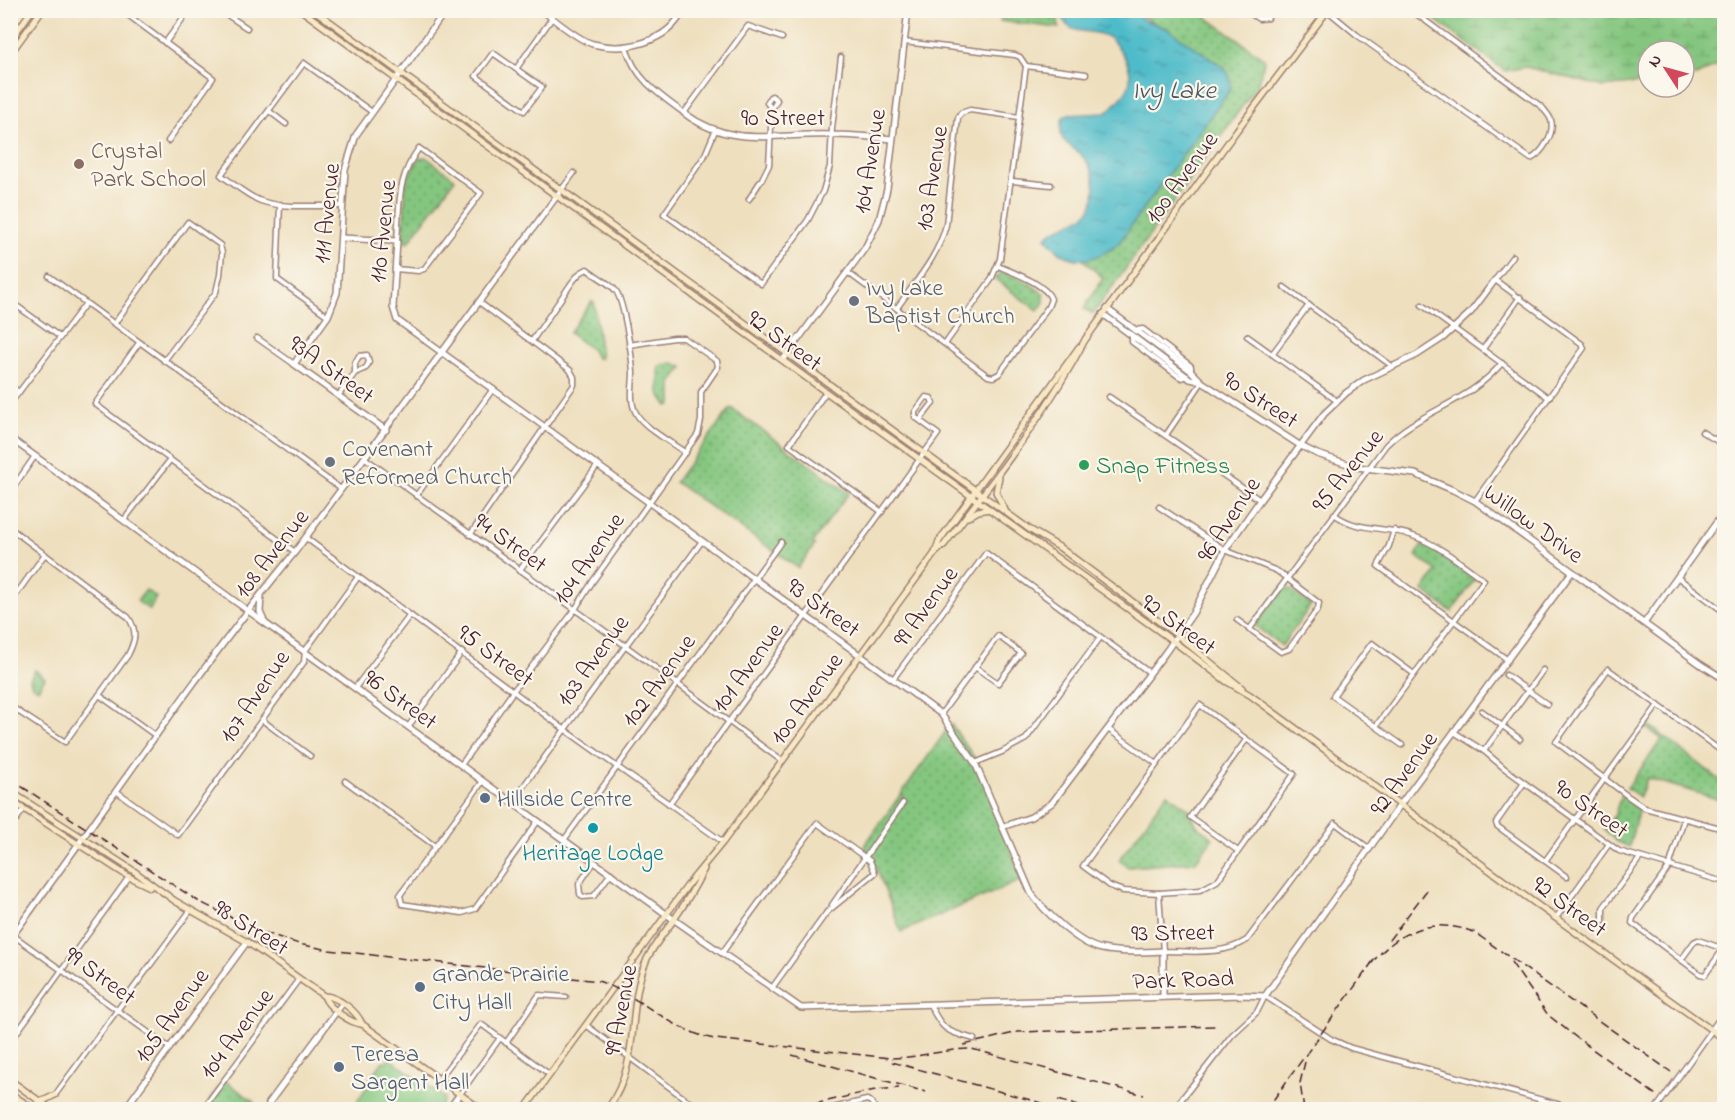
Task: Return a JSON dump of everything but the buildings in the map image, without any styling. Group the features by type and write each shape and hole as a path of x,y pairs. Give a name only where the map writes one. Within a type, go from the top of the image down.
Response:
{"main road":[{"path":"10,40 32,10"},
{"path":"10,54 42,10"},
{"name":"92 Street","path":"301,10 826,392 1059,547 1178,634 1250,695 1400,806 1725,1039"},
{"name":"92 Street","path":"314,10 787,354 990,509 1226,681 1250,695"},
{"name":"100 Avenue","path":"524,1110 666,914 723,842 935,553 964,519 975,498 976,491 1070,357 1237,130 1328,11"},
{"name":"100 Avenue","path":"935,553 939,541 975,498 982,495 1000,473 1058,389 1086,338"},
{"path":"1000,473 996,492 1006,512"},
{"path":"964,519 978,511 990,509"},
{"name":"98 Street","path":"10,791 134,871 160,892"},
{"name":"98 Street","path":"10,800 129,877 160,892 247,942 324,996 332,996 359,1016 362,1024"},
{"name":"100 Avenue","path":"674,920 694,889 705,865"},
{"name":"99 Avenue","path":"607,1110 622,1085 631,1058 642,972 654,946 674,920"},
{"name":"98 Street","path":"324,996 326,1002 354,1023 362,1024 482,1110"},
{"path":"10,1080 53,1110 55,1095"},
{"path":"10,1093 34,1110"},
{"path":"40,1101 55,1095"}],"street":[{"path":"121,10 213,78 168,141"},
{"path":"165,43 189,10"},
{"path":"220,10 247,28"},
{"name":"111 Avenue","path":"294,364 328,316 337,293 345,170 356,135 446,10"},
{"path":"542,10 591,44 626,47 651,40 663,33 681,16 683,10"},
{"name":"104 Avenue","path":"783,360 870,239 883,211 908,10"},
{"path":"1245,10 1259,19 1268,18"},
{"path":"1328,11 1357,35 1531,159 1538,156 1549,139 1551,128 1551,120 1542,107 1411,10"},
{"path":"516,69 552,18"},
{"path":"684,113 748,26 782,38"},
{"path":"904,42 1015,55 1020,57 1026,66 1004,243 998,266 945,344"},
{"name":"90 Street","path":"626,47 634,69 646,84 684,113 715,131 746,138 831,135 892,139"},
{"path":"494,53 516,69 542,87 524,111 476,76 494,53"},
{"path":"715,131 704,157 664,214 761,284 808,220 820,199 828,174 842,57"},
{"path":"343,206 263,202 253,198 221,175 304,63 372,112"},
{"path":"1026,66 1086,74"},
{"path":"749,199 769,165 772,109"},
{"path":"269,111 286,124"},
{"name":"103 Avenue","path":"897,308 931,261 946,225 958,118 961,113 970,111 1019,117"},
{"name":"110 Avenue","path":"395,269 418,271 424,269 481,192 419,148 408,163 401,181 395,269 393,307 397,320"},
{"path":"562,189 574,173"},
{"path":"1012,181 1051,185"},
{"name":"108 Avenue","path":"12,936 156,736 261,594 306,538 562,189"},
{"path":"280,204 277,279 328,316"},
{"path":"114,324 188,222 219,245 222,253 220,275 216,292 164,361"},
{"path":"341,238 397,241"},
{"name":"96 Avenue","path":"1002,827 1031,817 1052,803 1178,634 1203,595 1225,550 1324,414 1364,380 1424,351 1455,329 1471,312 1513,256"},
{"path":"847,272 988,376 993,377 999,374 1051,302 1050,297 1027,279 998,266"},
{"path":"532,341 573,281 587,269 616,291 621,302 633,371 632,399 636,414 643,422 686,453"},
{"path":"49,276 341,489"},
{"path":"1474,501 1584,348 1582,344 1495,280"},
{"path":"1284,287 1392,366"},
{"path":"1483,349 1520,297"},
{"path":"10,301 60,337"},
{"path":"470,535 567,397 574,381 570,370 479,302"},
{"path":"10,404 86,303"},
{"path":"1272,354 1309,305"},
{"path":"1422,305 1549,398"},
{"name":"90 Street","path":"1105,312 1189,374 1301,446"},
{"name":"93 Street","path":"397,320 940,714 975,763 1031,893 1043,910 1089,944 1101,949 1140,952 1223,950 1237,946 1247,940 1261,924 1335,823 1371,849"},
{"path":"1133,333 1132,342 1178,376 1182,378 1189,374"},
{"path":"1247,336 1337,401"},
{"name":"93A Street","path":"257,338 386,430"},
{"name":"104 Avenue","path":"461,765 574,611 593,581 686,453 700,429 701,392 719,363 684,338 629,345"},
{"path":"139,343 95,404 295,552"},
{"path":"338,396 355,373 366,368 369,362 367,355 359,356 355,363 355,373"},
{"name":"95 Avenue","path":"1249,630 1386,445 1416,421 1468,394 1502,363"},
{"path":"1166,435 1202,382"},
{"path":"10,386 19,392"},
{"path":"416,496 493,389"},
{"path":"826,392 789,445 882,512"},
{"path":"926,397 931,398 933,403 920,420 915,417 915,412 926,397"},
{"path":"1109,397 1260,500"},
{"name":"101 Avenue","path":"669,804 938,434 920,420"},
{"path":"1702,432 1725,445"},
{"name":"96 Street","path":"10,438 772,989"},
{"name":"Willow Drive","path":"1301,446 1332,460 1424,477 1474,501 1645,622 1700,664 1725,679"},
{"path":"10,492 35,456"},
{"name":"94 Street","path":"364,458 782,761"},
{"path":"124,520 170,460"},
{"path":"519,571 598,465"},
{"path":"1159,507 1225,550 1271,568 1319,604 1318,609 1288,649 1281,652 1237,620"},
{"path":"1645,622 1725,512"},
{"path":"1334,514 1352,525 1394,530 1428,542 1484,580 1376,726"},
{"path":"10,528 129,617 134,626 135,641 128,655 65,742 10,706"},
{"path":"1394,530 1389,546 1378,566 1508,660"},
{"name":"95 Street","path":"306,538 564,729 723,842"},
{"name":"103 Avenue","path":"512,802 702,541"},
{"name":"102 Avenue","path":"564,840 781,542"},
{"path":"10,603 45,554"},
{"name":"99 Avenue","path":"893,679 986,554 1100,638"},
{"name":"92 Avenue","path":"1265,996 1400,806 1572,572"},
{"name":"107 Avenue","path":"116,791 178,836 304,662 305,651 358,577"},
{"path":"1677,577 1725,612"},
{"path":"261,594 260,612 264,622"},
{"path":"355,688 410,615"},
{"path":"940,714 998,636 1021,652 998,683 975,667"},
{"path":"975,763 1026,739 1100,638 1150,673"},
{"path":"1402,745 1333,696 1372,643 1414,674"},
{"path":"408,727 462,652"},
{"path":"1725,753 1608,669 1556,742 1645,808 1725,829"},
{"path":"1484,751 1543,670"},
{"path":"1506,675 1547,704"},
{"path":"99,695 156,736"},
{"path":"1200,705 1246,740 1294,774 1217,881 1200,890 1159,893 1123,891 1110,886 1083,867 1200,705"},
{"path":"1545,861 1658,705"},
{"path":"1482,711 1520,739"},
{"path":"262,720 310,756"},
{"path":"1108,729 1157,764"},
{"name":"90 Street","path":"1454,732 1484,751 1524,783 1619,851 1725,882"},
{"path":"1238,851 1190,817 1246,740"},
{"path":"345,781 435,846"},
{"path":"483,781 400,896 402,904 462,913 475,909 538,821"},
{"path":"1524,783 1496,823 1499,828 1567,877"},
{"path":"772,989 903,803"},
{"path":"10,828 24,809"},
{"path":"1681,960 1694,942 1702,941 1724,948 1705,975 1700,974 1681,960 1632,923 1633,918 1669,867 1684,819"},
{"path":"722,953 817,823 870,861 875,873 828,912"},
{"path":"1556,918 1609,844"},
{"path":"1603,921 1604,908 1640,858"},
{"path":"594,861 579,885 580,894 583,897 594,896 611,873"},
{"path":"10,1042 129,877"},
{"path":"1159,893 1163,997"},
{"path":"55,1095 190,911"},
{"name":"99 Street","path":"12,936 62,969 170,1048"},
{"name":"105 Avenue","path":"124,1110 247,942"},
{"name":"104 Avenue","path":"202,1110 299,979"},
{"name":"Park Road","path":"772,989 801,1008 1265,996 1331,1039 1351,1048 1579,1110"},
{"path":"506,1043 539,995 566,997"},
{"path":"1173,1110 1233,1035 1257,1012 1265,996"},
{"path":"268,1110 269,1103 342,1004"},
{"path":"930,1005 940,1024 950,1032 974,1039"},
{"path":"1654,1110 1725,1013"},
{"path":"439,1079 481,1024 549,1074"},
{"path":"586,1025 700,1110"},
{"path":"448,1110 500,1038"},
{"path":"824,1110 867,1100 876,1110"}],"green space":[{"path":"1003,11 1057,11 1059,28 1000,21"},
{"path":"1135,11 1198,11 1265,59 1257,86 1093,314 1084,309 1103,278 1082,259 1110,250 1137,217 1231,88 1224,67"},
{"path":"1423,11 1724,11 1724,62 1696,76 1696,39 1636,39 1636,83 1604,87 1526,67 1505,71"},
{"path":"426,157 455,179 408,243 403,241 406,180 419,158"},
{"path":"1002,272 1024,280 1044,294 1044,302 1038,311 995,279"},
{"path":"592,301 594,302 601,358 596,358 592,350 569,333"},
{"path":"673,363 683,367 672,382 672,404 668,406 659,393 659,366"},
{"path":"731,408 849,493 812,543 815,545 798,568 675,482"},
{"path":"1423,543 1475,579 1452,612 1423,591 1437,571 1416,556"},
{"path":"1284,585 1311,605 1282,646 1255,626"},
{"path":"146,590 156,597 150,610 137,601"},
{"path":"35,670 45,678 38,689 31,684 30,679"},
{"path":"951,724 978,763 1022,880 901,932 878,872 864,846"},
{"path":"1649,725 1724,783 1724,801 1647,778 1640,797 1627,788 1662,739 1646,728"},
{"path":"1167,793 1189,809 1197,826 1213,838 1195,862 1128,867 1119,860"},
{"path":"1621,795 1639,808 1629,847 1616,841 1604,830 1615,814"},
{"path":"389,1058 445,1098 439,1109 380,1109 373,1105 370,1109 352,1109 383,1061 386,1062"},
{"path":"224,1080 253,1101 256,1109 203,1110"}],"water":[{"name":"Ivy Lake","path":"1061,11 1133,11 1144,20 1168,29 1224,68 1229,75 1231,88 1118,244 1098,256 1080,259 1062,254 1046,237 1058,228 1081,218 1092,207 1094,198 1095,187 1090,167 1084,158 1062,138 1063,117 1106,113 1129,86 1130,71 1122,53 1111,39 1099,33 1073,29 1064,20"}],"railway":[{"path":"10,779 198,901 254,929 299,944 329,950 598,981 614,987 684,1029 715,1039 891,1058 972,1049 1144,1095"},
{"path":"1389,940 1427,890"},
{"path":"1371,964 1393,943 1417,930 1444,926 1474,932 1671,1072"},
{"path":"1265,1110 1376,957"},
{"path":"1511,962 1548,1015 1656,1095"},
{"path":"964,1045 1018,1032 1216,1026"},
{"path":"792,1055 926,1092"},
{"path":"892,1062 1067,1110"},
{"path":"1304,1110 1300,1083 1305,1062"},
{"path":"788,1110 875,1090 899,1088"},
{"path":"1058,1100 1093,1110"}],"place":[{"name":"Crystal Park School","path":"79,164"},
{"name":"Ivy Lake Baptist Church","path":"854,301"},
{"name":"Covenant Reformed Church","path":"330,462"},
{"name":"Snap Fitness","path":"1084,465"},
{"name":"Hillside Centre","path":"485,798"},
{"name":"Heritage Lodge","path":"593,828"},
{"name":"Grande Prairie City Hall","path":"420,987"},
{"name":"Teresa Sargent Hall","path":"339,1067"}]}
